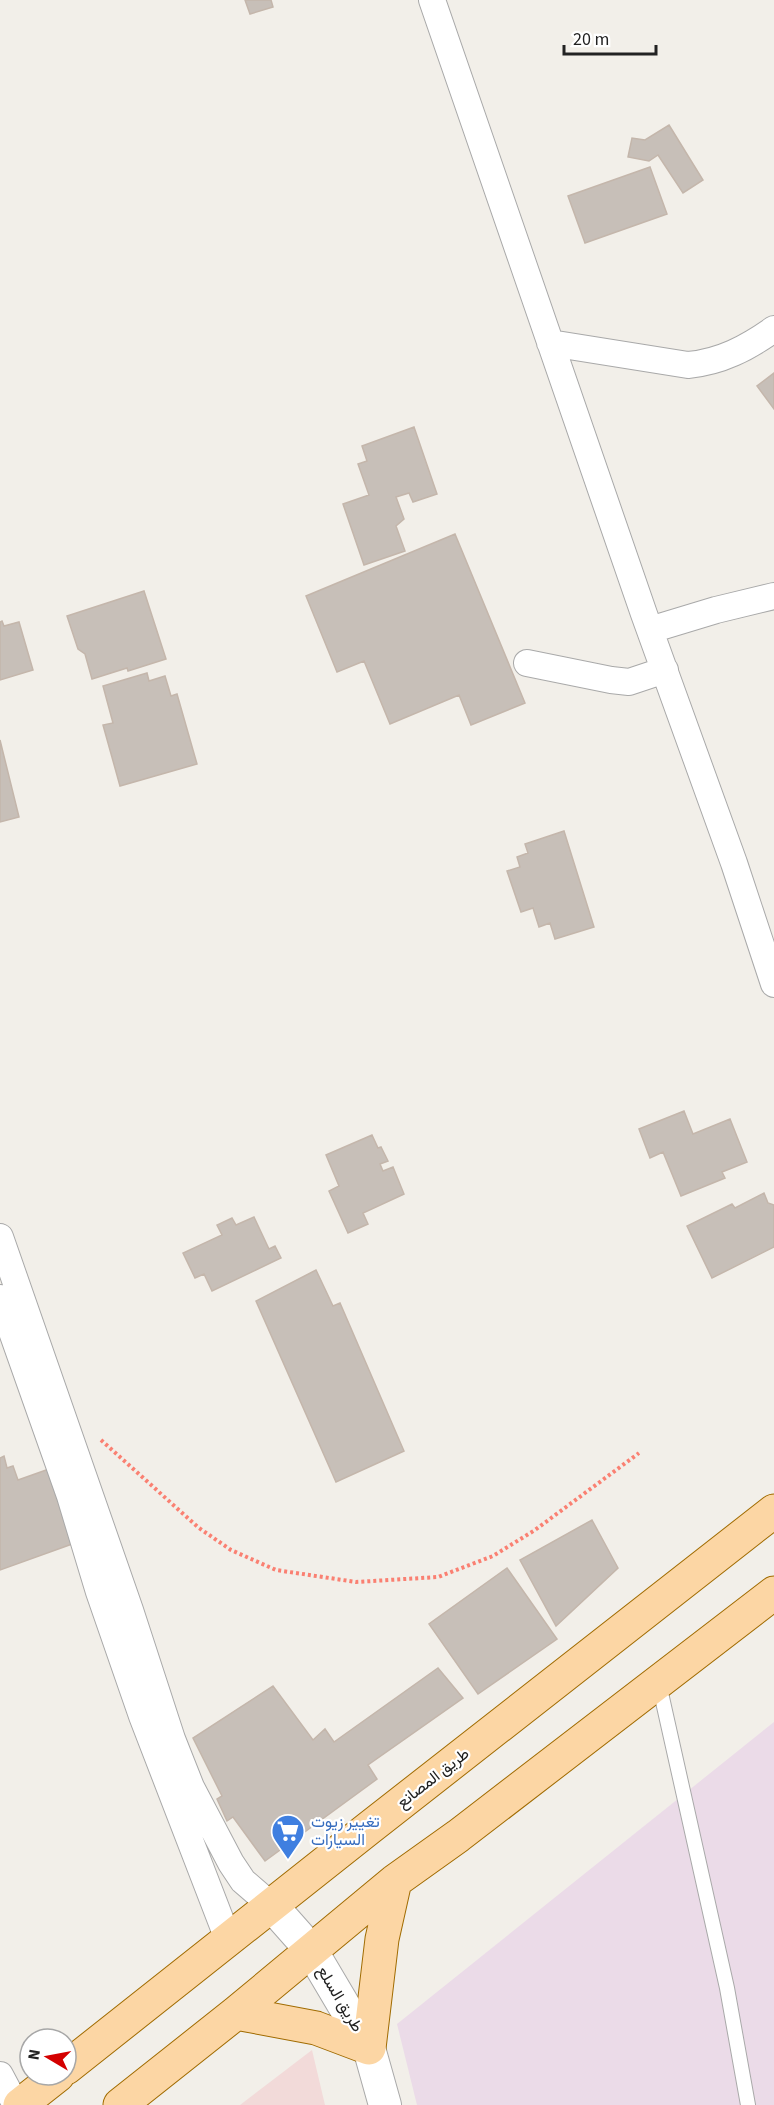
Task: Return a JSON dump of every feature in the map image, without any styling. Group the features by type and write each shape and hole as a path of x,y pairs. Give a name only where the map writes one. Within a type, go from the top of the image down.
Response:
{"main road":[{"name":"طريق المصانع","path":"78,2058 378,1820 774,1511"},
{"path":"120,2105 237,2013 395,1881 458,1836 774,1593"},
{"path":"237,2013 316,2028 369,2048 382,1939 395,1881"},
{"path":"20,2105 43,2087"}],"street":[{"path":"432,0 650,630 734,863 774,984"},
{"path":"550,343 688,365 710,363 731,355 758,341 774,329"},
{"path":"650,630 716,610 774,596"},
{"path":"527,663 629,682 665,670"},
{"path":"0,1237 130,1610 172,1739 191,1787 243,1881 272,1906"},
{"path":"0,1298 67,1486 99,1592 142,1716 228,1939"},
{"name":"طريق السلع","path":"272,1906 311,1950 369,2048 385,2105"},
{"path":"0,2076 16,2105"}],"lane":[{"path":"658,1682 727,1988 748,2105"}],"path":[{"path":"96,1435 199,1528 231,1550 276,1570 356,1582 438,1576 493,1556 535,1530 639,1453"}],"shaded area":[{"path":"774,1722 774,2105 417,2105 397,2024"},
{"path":"312,2050 325,2105 240,2105"}],"building":[{"path":"245,0 271,0 273,7 250,14"},
{"path":"669,125 703,180 683,193 658,155 649,161 628,157 632,138 645,140"},
{"path":"650,167 667,214 585,243 568,196"},
{"path":"774,373 774,409 757,386"},
{"path":"414,427 437,494 413,502 409,493 396,497 404,519 396,526 405,551 364,565 343,504 369,495 358,464 367,461 362,446"},
{"path":"455,534 525,703 471,725 459,695 390,724 364,661 337,672 306,596"},
{"path":"144,591 166,659 92,679 85,654 78,649 67,616"},
{"path":"2,621 4,626 19,622 33,670 0,680 0,622"},
{"path":"147,673 149,681 165,676 171,696 177,694 197,764 120,786 103,725 113,723 103,686"},
{"path":"0,740 19,817 0,822"},
{"path":"564,831 594,927 555,939 550,923 539,927 533,908 521,912 507,871 520,867 517,857 528,853 525,844"},
{"path":"684,1111 693,1134 730,1119 747,1162 722,1172 725,1178 681,1196 663,1152 650,1158 639,1129"},
{"path":"372,1135 388,1161 380,1164 383,1171 393,1167 404,1194 363,1213 368,1224 348,1233 329,1191 339,1186 326,1155"},
{"path":"764,1193 768,1203 774,1205 774,1247 712,1278 687,1226 732,1204 735,1208"},
{"path":"254,1217 269,1249 275,1246 281,1258 212,1291 204,1274 195,1278 183,1253 222,1235 217,1225 232,1218 236,1225"},
{"path":"316,1270 333,1306 340,1303 404,1451 336,1482 256,1301"},
{"path":"4,1456 7,1468 13,1466 18,1480 49,1469 75,1543 0,1570 0,1458"},
{"path":"592,1520 618,1568 556,1626 520,1560"},
{"path":"507,1568 557,1639 478,1694 429,1624"},
{"path":"438,1668 463,1698 368,1765 377,1779 265,1861 233,1817 227,1821 217,1799 222,1796 193,1738 273,1686 313,1740 325,1729 334,1742"}],"place":[{"name":"تغيير زيوت السيارات","path":"288,1860"}]}
